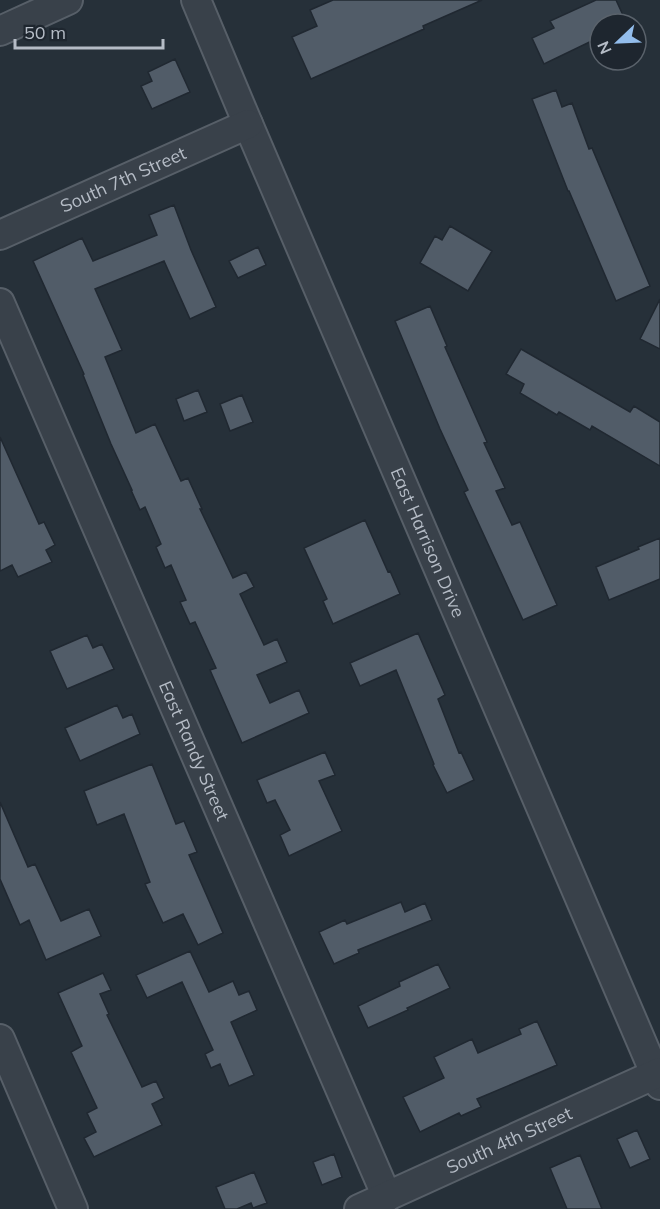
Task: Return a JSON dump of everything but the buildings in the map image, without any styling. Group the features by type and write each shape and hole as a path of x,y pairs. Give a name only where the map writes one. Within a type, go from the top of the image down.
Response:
{"street":[{"path":"0,31 68,0"},
{"name":"East Harrison Drive","path":"196,0 658,1077"},
{"name":"South 7th Street","path":"0,235 248,124"},
{"name":"East Randy Street","path":"0,303 387,1197"},
{"path":"0,1038 73,1209"},
{"name":"South 4th Street","path":"359,1209 658,1077"}]}
